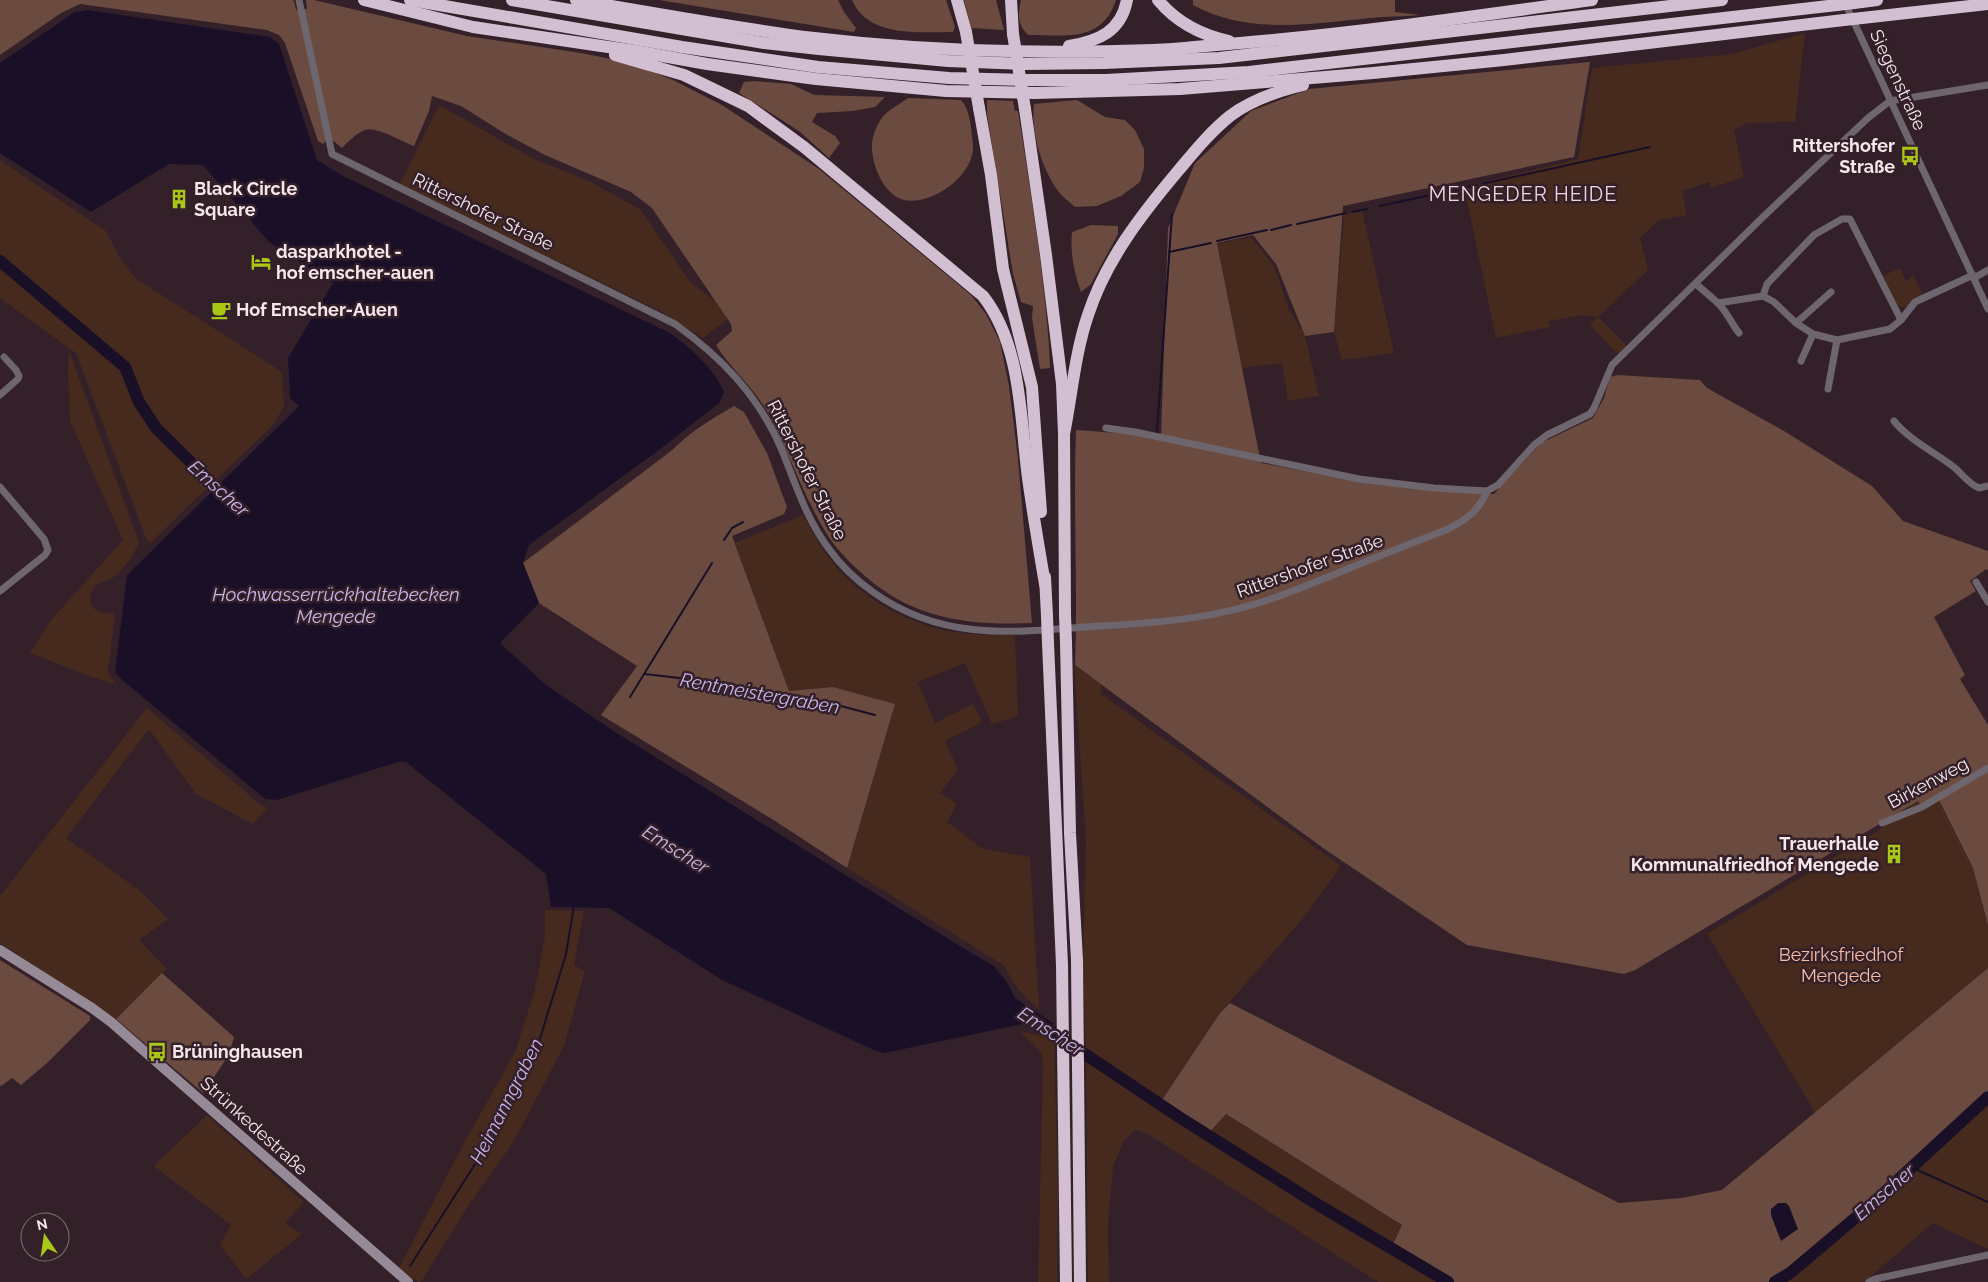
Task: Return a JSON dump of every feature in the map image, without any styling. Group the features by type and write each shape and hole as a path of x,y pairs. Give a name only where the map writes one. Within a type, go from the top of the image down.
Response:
{"highway":[{"path":"364,0 472,27 590,46 635,51 707,64 806,77 946,91 1035,93 1143,91 1373,73 1504,60 1988,4"},
{"path":"410,0 673,45 818,67 949,78 1027,80 1124,80 1249,72 1878,0"},
{"path":"512,0 764,42 819,49 948,61 1033,64 1162,61 1238,56 1722,0"},
{"path":"576,0 815,38 936,48 1023,50 1189,49 1434,22 1592,0"},
{"path":"957,0 966,32 979,108 1003,269 1032,387 1048,643 1062,997 1066,1282"},
{"path":"1011,0 1013,34 1062,384 1070,833 1077,960 1080,1282"},
{"path":"1023,50 1083,44 1107,34 1121,18 1126,0"},
{"path":"1158,0 1173,16 1194,29 1205,34 1239,43"},
{"path":"590,46 684,75 748,106 804,146 982,296 991,307 1004,331 1014,364 1028,480 1045,584"},
{"path":"1064,434 1081,338 1097,290 1110,263 1137,221 1196,150 1217,127 1232,115 1263,99 1282,91 1318,81 1354,78 1373,73"}],"main road":[{"name":"Strünkedestraße","path":"0,950 111,1022 408,1282"}],"street":[{"name":"Rittershofer Straße","path":"300,3 332,154 675,324 700,342 731,371 758,404 780,447 806,509 830,552 852,575 892,604 919,618 959,628 998,632 1173,621 1225,612 1274,598 1446,530 1466,520 1481,504 1487,491 1498,485 1534,445 1547,434 1590,414 1612,365 1764,216 1868,118 1890,101 1988,85"},
{"name":"Siegenstraße","path":"1845,3 1988,309"},
{"path":"1763,296 1766,284 1814,235 1842,219 1850,219 1901,320"},
{"path":"1718,303 1763,296 1774,302 1796,323 1812,334 1837,340 1890,329 1901,320 1915,302 1988,270"},
{"path":"1696,284 1724,309 1739,333"},
{"path":"1796,323 1831,292"},
{"path":"1801,361 1812,334"},
{"path":"1828,390 1837,340"},
{"path":"0,396 19,376 16,370 4,358"},
{"path":"1894,421 1901,430 1950,464 1974,486 1979,488 1988,486"},
{"path":"1106,428 1135,432 1359,479 1434,488 1487,491"},
{"path":"0,487 44,539 48,550 46,555 0,591"},
{"path":"1976,582 1987,598"},
{"name":"Birkenweg","path":"1882,823 1922,807 1988,768"},
{"path":"1869,1282 1884,1277 1988,1255"}],"green space":[{"path":"1805,33 1795,122 1746,123 1734,131 1744,177 1711,188 1709,182 1682,191 1687,215 1659,220 1640,238 1648,270 1598,317 1627,346 1619,355 1590,325 1597,317 1582,315 1549,321 1550,327 1496,338 1464,187 1578,159 1592,68 1732,54"},
{"path":"439,105 534,159 591,182 641,210 690,282 733,315 703,338 662,312 400,184"},
{"path":"0,160 106,231 120,258 135,278 282,372 284,407 271,427 150,543 146,538 76,353 0,298"},
{"path":"1362,210 1394,353 1342,360 1334,332 1344,214"},
{"path":"1251,237 1274,266 1289,310 1305,336 1319,396 1288,401 1282,363 1242,368 1218,244"},
{"path":"1900,268 1906,282 1913,275 1923,295 1906,307 1898,305 1895,301 1883,276"},
{"path":"69,351 139,542 123,568 110,579 96,585 90,597 93,607 97,610 108,614 115,613 108,671 110,677 117,685 30,653 51,620 123,540 70,421"},
{"path":"803,515 833,564 867,595 886,608 928,626 951,631 983,635 1015,635 1018,716 992,724 965,663 918,682 935,723 973,704 982,722 945,741 958,769 940,793 957,804 947,822 983,849 1030,857 1039,1009 1019,990 1005,966 847,868 895,704 833,687 789,691 735,543"},
{"path":"1074,665 1101,684 1101,694 1341,866 1305,916 1220,1013 1159,1104 1207,1136 1225,1114 1402,1225 1390,1249 1447,1282 1378,1282 1148,1134 1135,1130 1124,1141 1113,1166 1108,1226 1109,1282 1088,1282 1086,1055 1133,1086 1086,1053 1083,965 1086,839"},
{"path":"147,708 261,805 268,808 253,824 196,794 149,729 66,838 139,890 168,919 139,940 167,969 116,1019 0,943 0,896"},
{"name":"Bezirksfriedhof Mengede","path":"1938,798 1973,868 1988,925 1988,968 1815,1112 1707,934 1881,829 1918,800"},
{"path":"545,910 584,911 574,965 585,971 564,1046 514,1141 468,1206 421,1282 418,1282 399,1268 464,1143 515,1052 534,993 545,936"},
{"path":"1020,1031 1054,1039 1058,1186 1057,1282 1038,1282 1043,1067 1041,1052"},
{"path":"1988,1097 1988,1249 1933,1223 1864,1282 1775,1282 1790,1273 1873,1203"},
{"path":"207,1115 304,1202 285,1223 302,1234 246,1279 220,1245 231,1225 154,1166"}],"shaded area":[{"path":"0,0 292,0 296,10 307,9 306,0 314,0 467,36 581,53 626,62 673,80 722,105 819,169 971,295 986,314 1000,342 1009,386 1018,459 1032,623 1009,624 964,621 923,611 903,602 884,590 865,576 843,555 817,517 767,411 716,345 732,331 731,324 652,208 631,192 545,155 504,133 461,106 432,96 429,111 414,146 382,132 370,129 358,133 342,148 331,139 323,144 318,141 285,43 279,35 267,30 80,4 61,13 0,55"},
{"path":"659,0 838,0 856,28 854,32"},
{"path":"852,0 946,0 955,27 953,32 911,32 882,27 870,21 860,12"},
{"path":"964,0 996,0 1004,30 971,28"},
{"path":"1021,0 1116,0 1110,14 1102,24 1092,30 1081,34 1055,36 1028,35 1019,19"},
{"path":"1193,0 1395,0 1395,12 1420,15 1376,17 1325,23 1258,24 1236,21 1214,14 1193,5"},
{"path":"1590,62 1574,157 1343,206 1334,332 1305,336 1276,264 1253,235 1217,243 1261,463 1360,482 1494,494 1541,443 1593,418 1604,398 1610,377 1618,375 1700,380 1707,388 1784,431 1872,486 1903,521 1988,551 1988,570 1986,569 1970,581 1976,591 1934,617 1965,675 1960,679 1988,725 1988,925 1973,868 1938,798 1922,807 1918,801 1635,970 1624,974 1467,945 1323,848 1075,665 1076,430 1161,436 1168,228 1195,163 1251,111 1309,89"},
{"path":"744,82 791,84 814,95 885,97 875,107 853,111 817,113 812,122 835,136 840,143 829,158 799,131 739,93"},
{"path":"908,98 961,100 969,115 973,144 968,166 950,186 939,193 915,201 904,200 890,192 876,169 872,152 876,128 883,116"},
{"path":"987,100 1013,101 1015,111 1018,111 1040,258 1050,368 1040,369 1032,318 1033,306 1021,302 1013,274 987,114"},
{"path":"1077,100 1105,117 1125,120 1135,130 1144,149 1144,168 1140,182 1121,196 1097,206 1075,207 1060,193 1052,182 1038,149 1033,115 1034,104"},
{"path":"1091,225 1118,226 1118,234 1091,284 1081,292 1073,262 1072,232"},
{"path":"734,406 744,412 767,453 787,507 784,514 732,536 789,691 833,687 895,704 847,868 772,819 601,715 637,666 539,603 523,563 671,451 693,432"},
{"path":"0,960 90,1016 90,1020 47,1063 21,1085 12,1078 0,1085"},
{"path":"1988,968 1988,1097 1873,1203 1790,1273 1775,1282 1449,1282 1391,1248 1402,1225 1226,1114 1208,1134 1160,1103 1220,1013 1230,1003 1619,1203 1682,1198 1722,1190"},
{"path":"162,973 234,1037 229,1055 203,1093 116,1019"}],"water":[{"name":"Hochwasserrückhaltebecken Mengede","path":"88,10 270,37 279,44 317,160 343,176 670,333 685,344 709,368 724,392 719,403 667,444 529,545 523,563 539,603 500,643 546,685 615,732 994,966 1006,981 1015,998 1053,1023 1053,1037 1028,1023 884,1053 874,1050 722,980 609,908 551,907 546,874 406,762 398,762 277,800 265,799 121,679 115,672 127,575 299,406 290,398 288,358 333,283 269,242 203,165 169,164 91,212 0,153 0,63 75,12"},
{"path":"1778,1203 1786,1203 1789,1206 1798,1229 1781,1241 1771,1215 1771,1209"}],"waterway":[{"path":"1482,184 1650,147"},
{"path":"1380,206 1477,185"},
{"path":"1352,212 1367,209"},
{"path":"1297,224 1346,213"},
{"path":"1157,432 1172,214"},
{"path":"1271,230 1291,225"},
{"path":"1217,241 1267,230"},
{"path":"1169,252 1211,243"},
{"name":"Emscher","path":"0,261 125,367 139,402 156,428 228,499"},
{"path":"724,540 732,528 743,522"},
{"path":"630,697 712,563"},
{"name":"Rentmeistergraben","path":"645,674 731,684 744,688 749,692 822,701 875,715"},
{"name":"Heimanngraben","path":"410,1266 493,1136 538,1045 566,954 574,906"},
{"name":"Emscher","path":"1040,1024 1179,1117 1320,1206 1448,1282"},
{"name":"Emscher","path":"1775,1282 1790,1273 1873,1203 1988,1097"},
{"path":"1911,1167 1988,1202"}],"place":[{"name":"Rittershofer Straße","path":"1910,156"},
{"name":"Black Circle Square","path":"179,199"},
{"name":"dasparkhotel - hof emscher-auen","path":"261,262"},
{"name":"Hof Emscher-Auen","path":"221,310"},
{"name":"Trauerhalle Kommunalfriedhof Mengede","path":"1894,854"},
{"name":"Brüninghausen","path":"157,1052"}],"district":[{"name":"MENGEDER HEIDE","path":"1523,194"}]}
